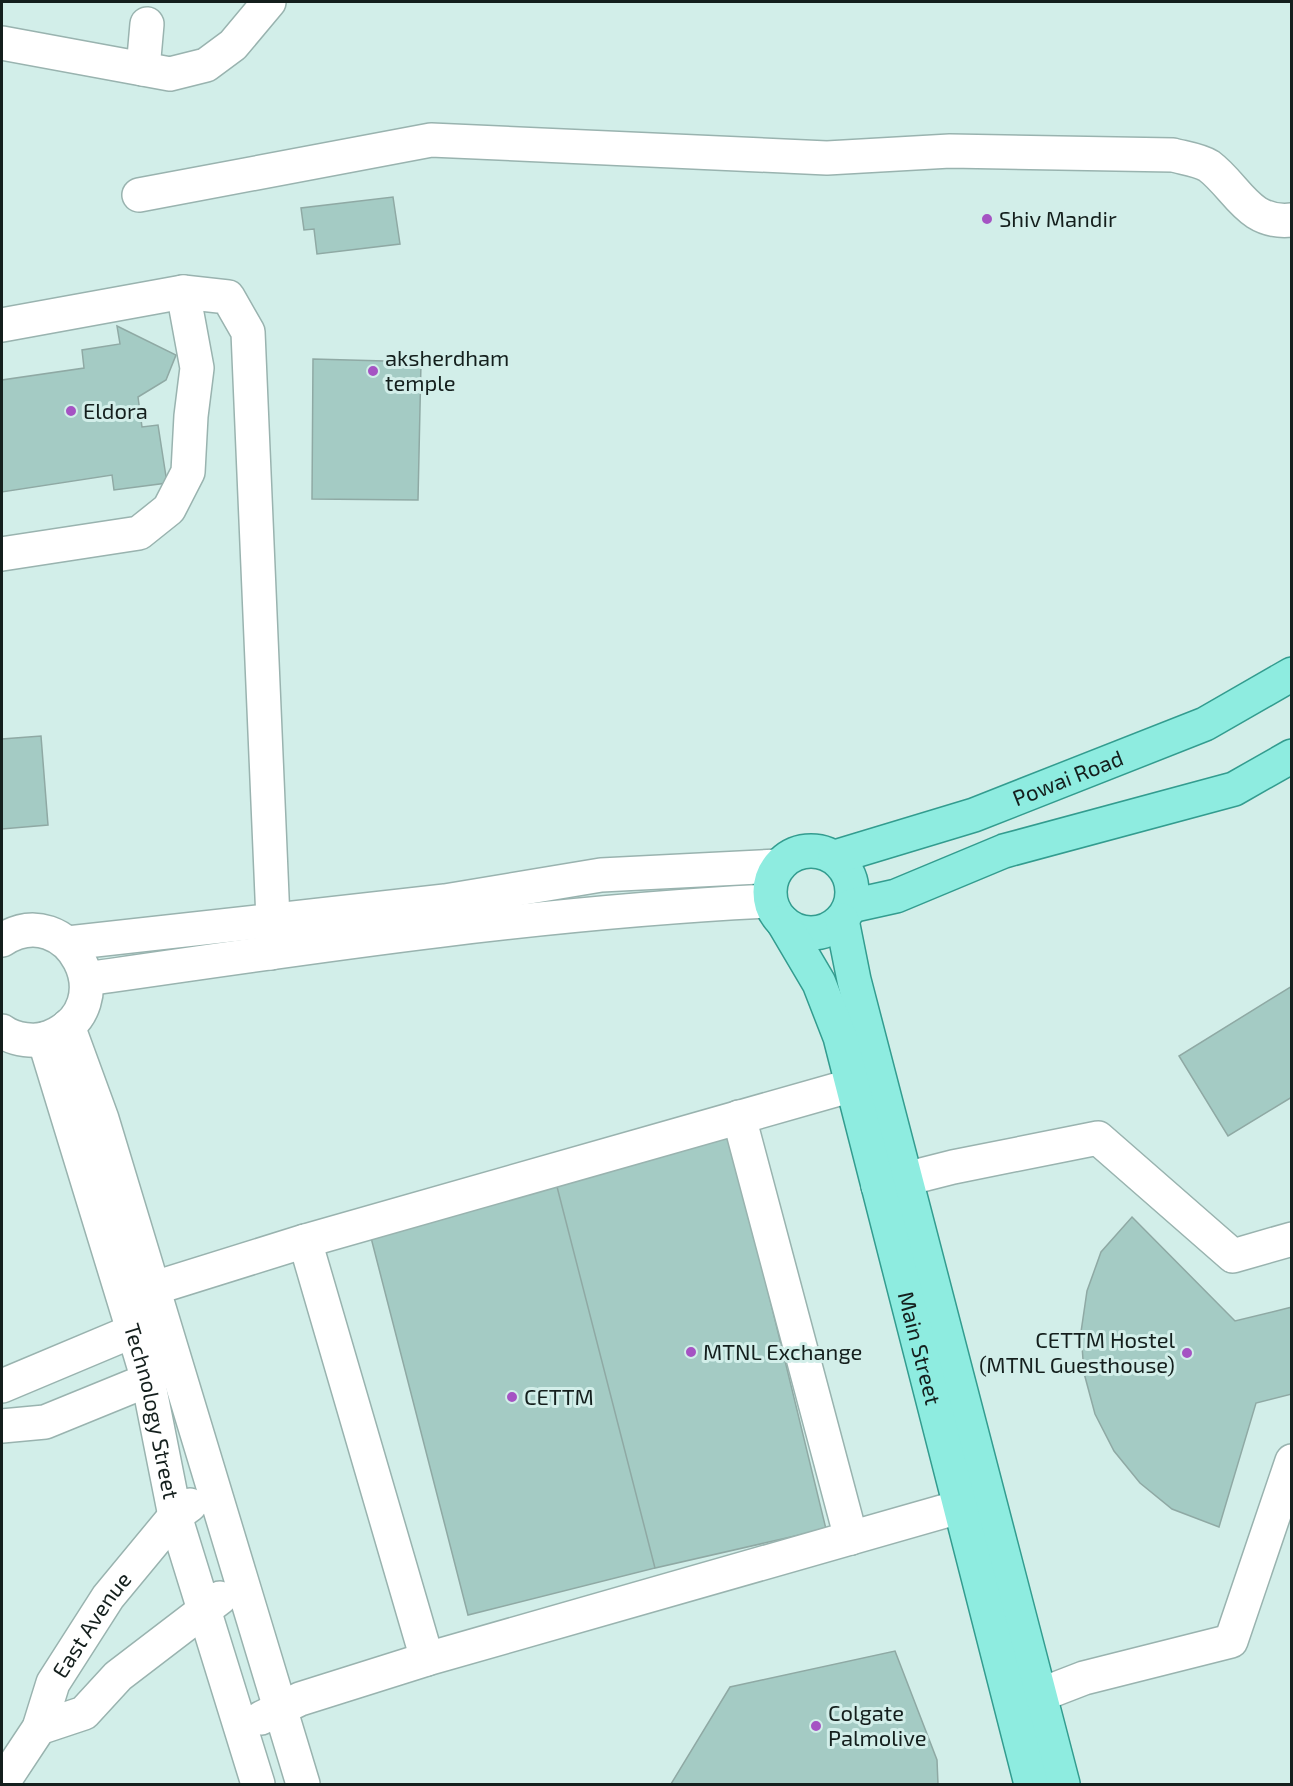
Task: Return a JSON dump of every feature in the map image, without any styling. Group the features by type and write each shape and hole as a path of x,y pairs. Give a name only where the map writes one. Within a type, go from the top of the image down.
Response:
{"main road":[{"name":"Powai Road","path":"835,857 974,814 1205,724 1292,674"},
{"path":"846,913 853,892 850,878 835,857 811,850 798,852 778,866 770,889 777,911 793,930 819,933 846,913 896,896 1004,851 1234,789 1292,756"},
{"name":"Main Street","path":"777,911 819,983 840,1037 853,1085 892,1183 1025,1698 1031,1785"},
{"name":"Main Street","path":"846,913 854,980 892,1183 959,1507 1025,1698 1063,1785"}],"street":[{"path":"2,44 170,74 206,65 233,45 269,2"},
{"path":"143,69 147,24"},
{"path":"139,195 431,140 828,158 950,150 1173,155 1208,165 1257,214 1282,221 1292,220"},
{"path":"2,554 139,533 169,508 188,472 196,368 183,292"},
{"path":"2,325 183,292 228,297 248,332 273,920 271,952"},
{"path":"68,943 445,901 601,875 778,866"},
{"path":"87,979 271,952 649,907 777,911"},
{"path":"2,940 11,934 30,930 51,933 68,943 81,959 87,979 86,999 77,1017 56,1033 24,1040 2,1030"},
{"name":"Technology Street","path":"56,1033 143,1309 148,1380 176,1516 258,1785"},
{"path":"2,1386 143,1309 305,1241 853,1085"},
{"path":"739,1117 851,1538"},
{"path":"892,1183 1098,1138 1233,1256 1292,1239"},
{"path":"305,1241 427,1659"},
{"path":"143,1309 213,1486 303,1785"},
{"path":"2,1426 45,1422 148,1380"},
{"path":"1025,1698 1084,1678 1231,1641 1292,1461"},
{"name":"East Avenue","path":"2,1784 39,1728 53,1683 108,1597 176,1516 213,1486"},
{"path":"240,1727 281,1710 300,1699 427,1659 959,1507"},
{"path":"39,1728 84,1713 118,1676 204,1608 243,1582"}],"building":[{"path":"393,197 400,244 317,254 314,229 304,230 301,208"},
{"name":"Eldora","path":"117,326 176,355 166,380 138,397 142,427 158,425 167,483 114,490 112,475 2,492 2,380 84,368 82,350 120,344"},
{"path":"313,359 421,362 418,500 312,499"},
{"path":"41,736 48,825 2,829 2,739"},
{"path":"1292,986 1292,1097 1228,1136 1179,1056"},
{"name":"MTNL Exchange","path":"728,1127 826,1529 655,1568 554,1175"},
{"name":"CETTM","path":"554,1175 655,1568 468,1615 368,1226"},
{"name":"CETTM Hostel (MTNL Guesthouse)","path":"1132,1217 1235,1321 1292,1307 1292,1394 1256,1403 1219,1527 1172,1509 1140,1483 1114,1451 1095,1414 1084,1373 1081,1332 1087,1291 1101,1252"},
{"name":"Colgate Palmolive","path":"895,1651 937,1760 938,1784 671,1784 730,1687"}],"place":[{"name":"Shiv Mandir","path":"987,219"},
{"name":"aksherdham temple","path":"373,371"},
{"name":"Eldora","path":"71,411"},
{"name":"MTNL Exchange","path":"691,1352"},
{"name":"CETTM Hostel (MTNL Guesthouse)","path":"1187,1353"},
{"name":"CETTM","path":"512,1397"},
{"name":"Colgate Palmolive","path":"816,1726"}]}
